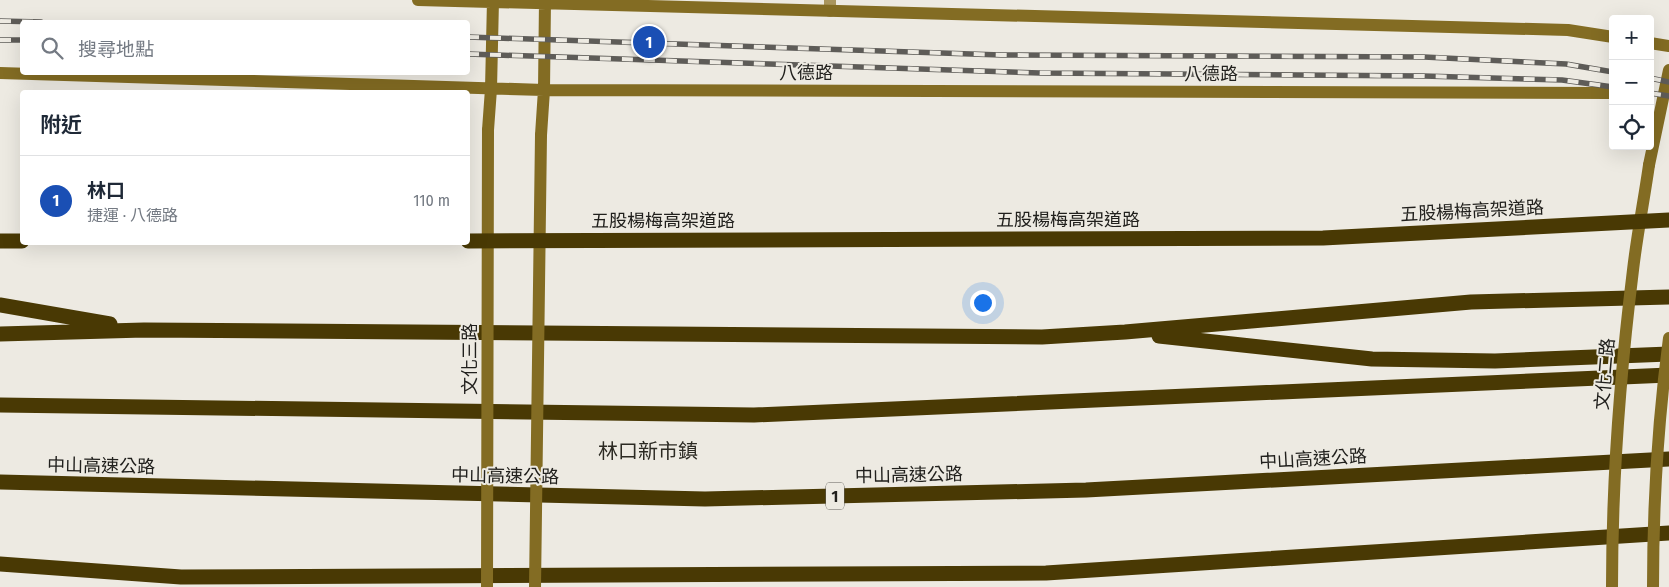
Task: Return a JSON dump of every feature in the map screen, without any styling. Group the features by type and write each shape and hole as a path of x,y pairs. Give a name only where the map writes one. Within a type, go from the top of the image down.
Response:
{"highway":[{"name":"五股楊梅高架道路","path":"470,241 1323,238 1669,220"},
{"path":"0,241 20,241"},
{"path":"0,334 144,330 1032,337 1125,332 1471,302 1669,297"},
{"path":"0,305 144,330"},
{"path":"1125,332 1372,359 1495,361 1669,354"},
{"path":"0,405 754,415 1669,375"},
{"name":"中山高速公路","path":"0,482 705,499 1086,490 1669,459"},
{"path":"0,564 181,577 1046,574 1669,533"}],"street":[{"path":"418,0 830,5 1568,30 1609,36"},
{"name":"文化三路","path":"487,587 488,130 493,1"},
{"path":"535,587 541,135 544,90 545,2"},
{"path":"1654,44 1669,46"},
{"name":"文化二路","path":"1612,587 1612,526 1620,392 1633,268 1649,165 1666,93 1669,70"},
{"name":"八德路","path":"0,74 20,75"},
{"name":"八德路","path":"33,75 544,90 1609,93"},
{"path":"1653,587 1653,523 1662,389 1669,338"}],"railway":[{"path":"0,21 20,21"},
{"path":"470,37 1001,55 1424,57 1566,64 1609,71"},
{"path":"0,40 20,40"},
{"path":"470,54 1040,73 1424,76 1562,80 1609,86"},
{"path":"1654,79 1669,82"},
{"path":"1654,94 1669,96"}],"place":[{"name":"林口","path":"649,42"}],"district":[{"name":"林口新市鎮","path":"648,451"}]}
